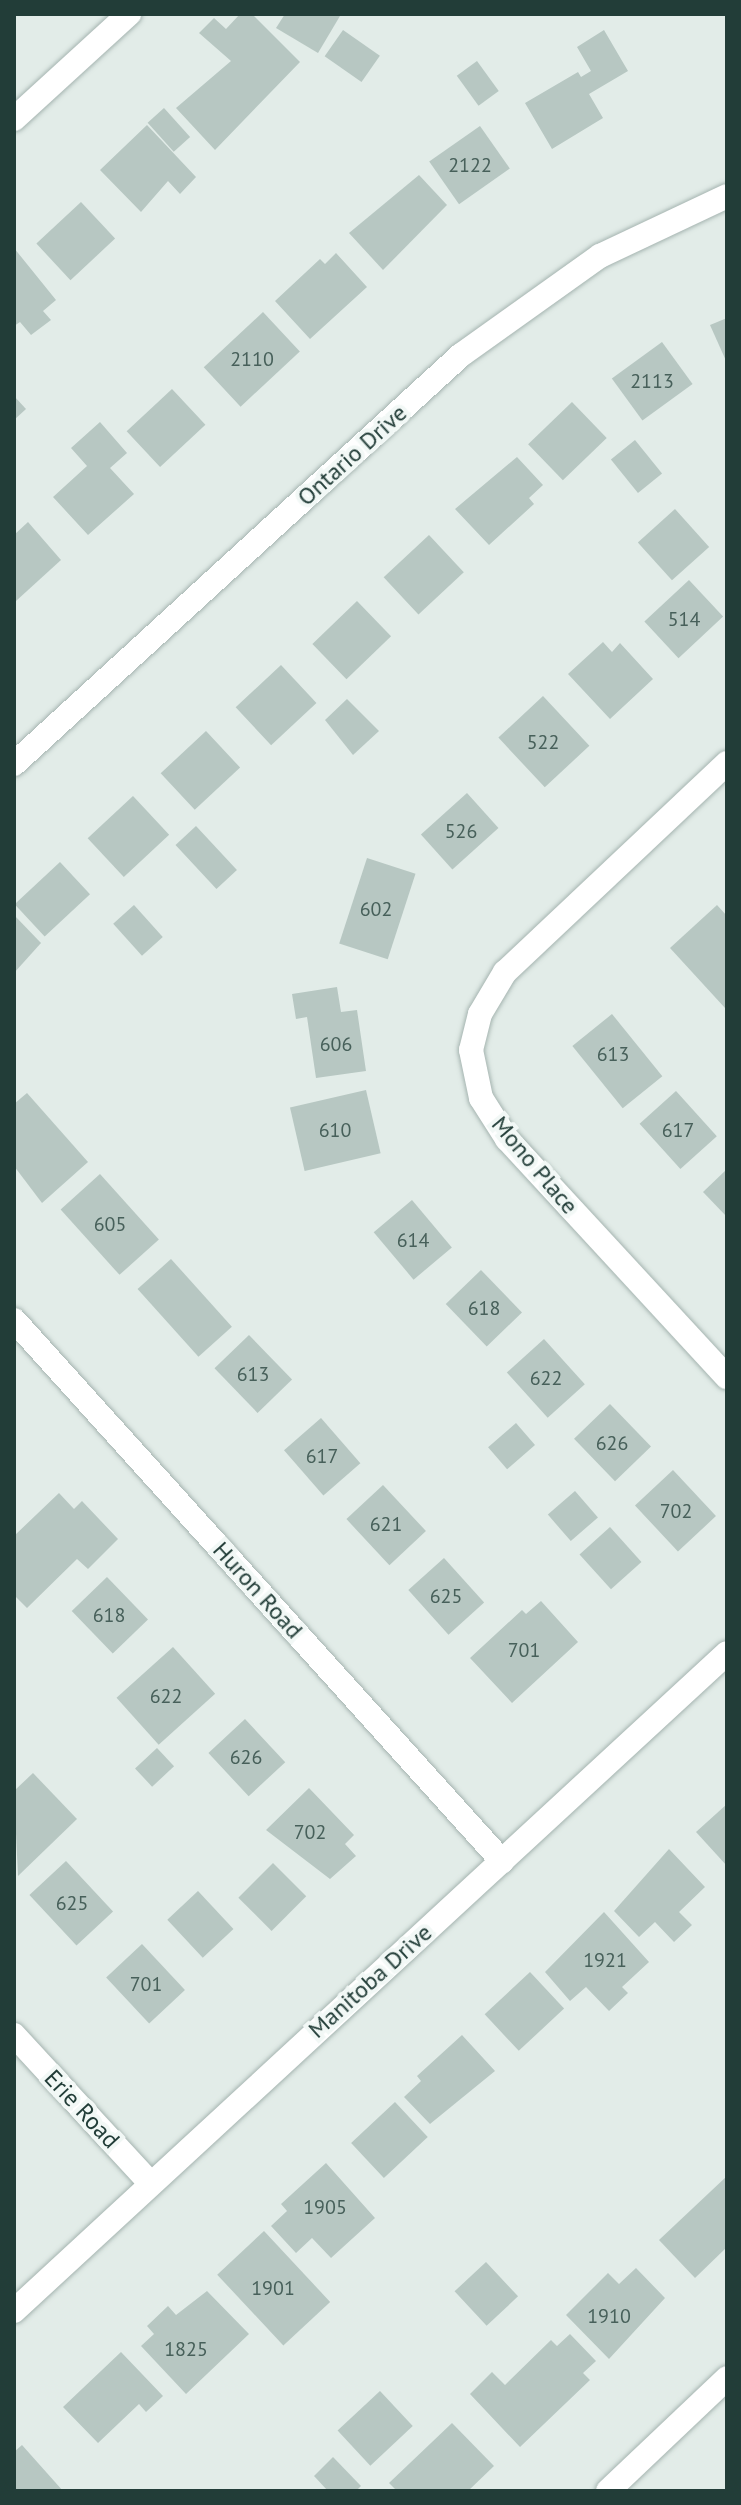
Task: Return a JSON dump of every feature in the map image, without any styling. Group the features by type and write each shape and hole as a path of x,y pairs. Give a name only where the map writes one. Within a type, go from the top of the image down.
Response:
{"street":[{"path":"14,119 129,14"},
{"name":"Ontario Drive","path":"14,764 461,355 600,256 727,196"},
{"name":"Mono Place","path":"727,763 505,972 480,1014 471,1050 481,1098 507,1139 727,1377"},
{"name":"Huron Road","path":"14,1320 502,1861"},
{"name":"Manitoba Drive","path":"14,2311 149,2182 727,1653"},
{"name":"Erie Road","path":"14,2035 149,2182"},
{"path":"608,2491 723,2391"}],"building":[{"path":"240,14 252,14 300,62 215,150 176,108 231,61 199,33 214,18 226,29"},
{"path":"285,14 340,16 318,53 276,28"},
{"path":"343,30 380,56 362,82 325,56"},
{"path":"604,30 628,71 589,94 603,118 552,149 525,103 578,72 581,77 591,71 577,47"},
{"path":"477,61 499,91 479,106 457,76"},
{"path":"164,108 190,137 174,152 148,123"},
{"path":"147,125 196,177 180,194 168,181 141,212 100,170"},
{"path":"480,126 510,169 459,204 429,162"},
{"path":"419,175 447,205 383,270 349,233"},
{"path":"81,202 115,239 70,280 36,244"},
{"path":"14,248 56,300 43,311 51,320 31,335 20,322 14,326"},
{"path":"336,253 367,287 310,339 275,301 320,259 325,264"},
{"path":"263,312 300,351 241,407 204,367"},
{"path":"727,318 727,363 710,325"},
{"path":"662,342 693,384 642,421 612,378"},
{"path":"172,389 205,425 160,467 127,431"},
{"path":"14,396 26,409 14,420"},
{"path":"572,402 607,438 563,480 528,444"},
{"path":"100,422 127,453 110,468 134,494 88,535 53,497 87,466 71,448"},
{"path":"635,440 662,473 638,493 611,460"},
{"path":"517,457 543,485 529,498 534,504 489,545 455,509"},
{"path":"675,509 709,547 672,580 638,542"},
{"path":"28,522 61,560 16,601 14,535"},
{"path":"429,535 464,572 418,615 384,577"},
{"path":"689,580 723,617 678,658 644,622"},
{"path":"357,601 391,636 346,679 312,644"},
{"path":"603,642 612,652 620,643 653,679 610,719 568,674"},
{"path":"281,665 316,703 271,745 236,707"},
{"path":"543,696 589,746 545,787 498,738"},
{"path":"347,699 379,731 353,755 325,720"},
{"path":"206,731 240,768 195,810 161,773"},
{"path":"467,793 498,828 452,869 421,834"},
{"path":"133,796 169,835 124,877 88,838"},
{"path":"196,826 237,870 216,889 176,845"},
{"path":"367,858 416,874 388,959 339,944"},
{"path":"60,862 90,894 45,936 15,904"},
{"path":"134,905 163,937 142,956 113,924"},
{"path":"717,905 727,916 725,1008 670,948"},
{"path":"14,915 41,943 14,973"},
{"path":"337,987 341,1012 357,1010 366,1071 316,1078 307,1017 296,1019 292,994"},
{"path":"612,1014 662,1076 623,1108 572,1046"},
{"path":"366,1090 381,1153 305,1171 290,1108"},
{"path":"676,1091 717,1136 680,1169 640,1124"},
{"path":"27,1093 88,1162 42,1203 14,1166 14,1104"},
{"path":"727,1169 727,1217 703,1192"},
{"path":"100,1174 159,1239 119,1275 61,1209"},
{"path":"412,1200 452,1247 414,1280 374,1232"},
{"path":"171,1259 232,1327 198,1357 138,1289"},
{"path":"481,1270 522,1312 487,1346 446,1304"},
{"path":"249,1335 292,1380 258,1413 214,1368"},
{"path":"544,1339 585,1384 548,1418 507,1372"},
{"path":"610,1404 651,1446 615,1481 574,1439"},
{"path":"321,1418 360,1463 323,1495 284,1450"},
{"path":"516,1423 535,1445 507,1469 488,1447"},
{"path":"673,1470 716,1516 678,1552 635,1505"},
{"path":"383,1485 426,1531 389,1565 346,1519"},
{"path":"575,1491 598,1517 571,1541 548,1515"},
{"path":"59,1493 74,1509 82,1501 118,1539 88,1569 77,1559 27,1608 14,1595 14,1536"},
{"path":"610,1527 641,1562 611,1589 580,1554"},
{"path":"444,1558 484,1603 448,1635 408,1590"},
{"path":"107,1577 148,1619 113,1653 72,1611"},
{"path":"541,1601 578,1642 512,1703 470,1658 522,1610 526,1614"},
{"path":"173,1647 215,1694 159,1745 117,1698"},
{"path":"245,1719 285,1762 249,1796 208,1753"},
{"path":"157,1748 174,1766 152,1787 135,1768"},
{"path":"33,1773 77,1819 18,1876 14,1791"},
{"path":"309,1788 354,1835 345,1844 356,1856 330,1879 266,1830"},
{"path":"727,1804 727,1866 696,1832"},
{"path":"669,1849 705,1887 679,1912 692,1925 674,1942 655,1922 639,1937 614,1911"},
{"path":"66,1861 113,1911 76,1946 29,1895"},
{"path":"273,1863 306,1896 272,1931 238,1898"},
{"path":"198,1891 233,1929 203,1958 167,1920"},
{"path":"604,1912 649,1962 622,1987 628,1993 609,2011 586,1987 570,2001 545,1972"},
{"path":"142,1944 185,1990 149,2023 106,1977"},
{"path":"530,1972 564,2009 519,2051 485,2014"},
{"path":"462,2035 495,2071 430,2124 404,2097 421,2081 417,2076"},
{"path":"395,2102 428,2137 384,2178 351,2143"},
{"path":"326,2163 375,2218 331,2258 312,2238 296,2253 271,2226 287,2211 281,2204"},
{"path":"727,2176 727,2247 695,2278 659,2240"},
{"path":"264,2231 330,2302 283,2346 217,2275"},
{"path":"486,2262 518,2296 487,2326 455,2291"},
{"path":"636,2268 665,2298 609,2359 566,2315 608,2273 619,2284"},
{"path":"207,2291 249,2334 186,2394 141,2346 154,2334 147,2326 168,2306 176,2315"},
{"path":"570,2334 596,2361 583,2373 590,2380 520,2447 470,2394 492,2372 505,2385 551,2340 557,2346"},
{"path":"121,2352 163,2396 146,2412 139,2404 98,2443 63,2407"},
{"path":"380,2391 413,2426 370,2466 338,2431"},
{"path":"452,2423 494,2466 468,2491 397,2491 389,2483"},
{"path":"22,2445 63,2491 14,2491 14,2452"},
{"path":"333,2457 361,2486 356,2491 328,2491 314,2476"}]}
